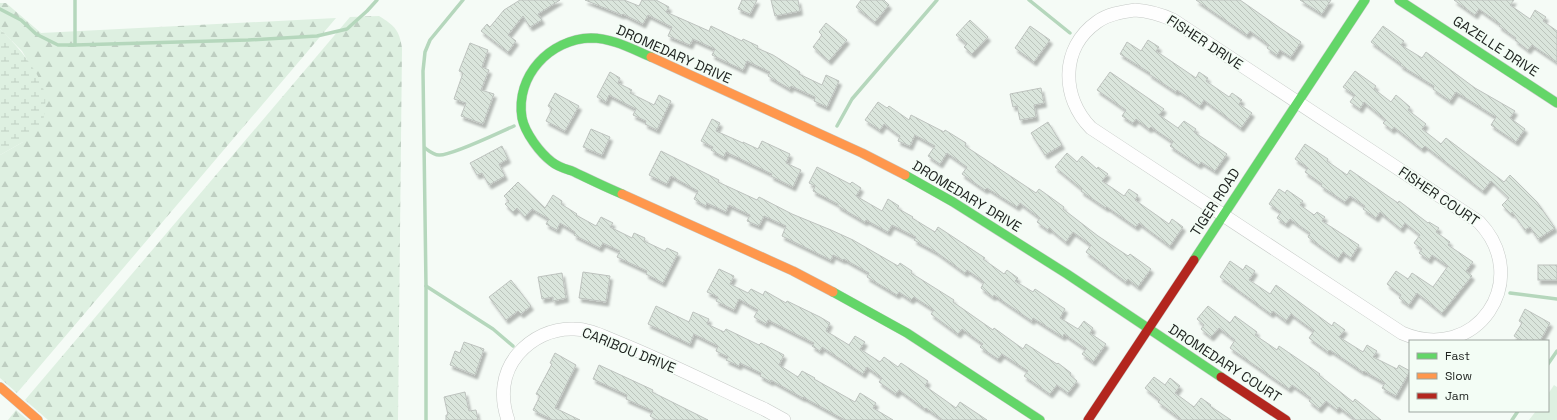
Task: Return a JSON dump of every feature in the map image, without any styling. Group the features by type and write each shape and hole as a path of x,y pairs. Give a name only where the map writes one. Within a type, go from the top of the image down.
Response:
{"street":[{"name":"TIGER ROAD","path":"1088,420 1365,0"},
{"name":"GAZELLE DRIVE","path":"1399,0 1557,103"},
{"name":"FISHER DRIVE","path":"1224,214 1098,133 1086,122 1073,101 1069,85 1069,69 1072,54 1078,42 1097,22 1109,15 1135,10 1161,14 1173,20 1297,102"},
{"name":"DROMEDARY DRIVE","path":"1040,420 908,333 859,305 793,271 553,162 532,143 523,121 521,97 525,81 531,70 550,50 574,40 597,38 620,44 854,150 914,180 979,217 1148,329"},
{"name":"FISHER COURT","path":"1297,102 1479,222 1492,238 1498,251 1501,266 1501,276 1496,297 1488,312 1473,328 1454,337 1438,340"},
{"name":"FISHER COURT","path":"1224,214 1257,238 1402,333 1412,337 1428,340"},
{"name":"CARIBOU DRIVE","path":"508,420 504,404 503,387 506,376 516,356 533,340 542,335 564,329 586,330 634,349 764,409 784,420"},
{"name":"DROMEDARY COURT","path":"1148,329 1286,420"},
{"path":"0,387 38,420"}],"green space":[{"path":"0,3 6,3 41,33 336,18 17,393 0,378 0,155 23,142 38,79 22,51 0,29"},
{"path":"379,16 393,26 398,33 402,48 398,420 48,420 25,400 350,17"},
{"path":"0,29 13,42 34,69 43,88 45,103 43,124 23,142 0,155"},
{"path":"1554,385 1557,387 1557,420 1529,420 1535,412 1549,412 1549,392"},
{"path":"16,410 28,420 8,420"}],"building":[{"path":"520,0 560,0 538,14 542,20 530,27 523,16 508,35 516,41 508,52 481,31 487,24 490,27 504,10"},
{"path":"585,0 624,0 639,6 642,0 656,0 669,7 666,12 709,31 711,26 742,41 743,39 758,46 757,48 773,55 800,72 799,74 822,85 826,75 839,81 827,107 814,101 815,97 791,86 790,89 768,76 770,72 747,61 743,70 712,55 715,49 693,39 690,45 668,36 672,27 648,15 643,24 623,14 622,15"},
{"path":"742,0 757,0 750,14 738,9"},
{"path":"771,0 798,0 800,11 775,16"},
{"path":"861,0 884,0 889,5 875,22 856,7"},
{"path":"1196,0 1240,0 1301,42 1291,57 1280,50 1277,55 1267,48 1269,45 1250,31 1247,35"},
{"path":"1300,0 1331,0 1322,14"},
{"path":"1454,0 1514,0 1510,5 1530,19 1535,10 1546,17 1543,21 1557,31 1557,62 1532,45 1528,50 1515,40 1516,38 1499,26 1500,24 1479,9 1475,15"},
{"path":"970,20 988,37 972,54 964,47 967,44 956,35"},
{"path":"826,23 847,40 829,61 813,47 822,35 819,32"},
{"path":"1030,26 1050,40 1034,62 1015,48"},
{"path":"1383,26 1404,41 1401,45 1422,58 1426,52 1475,88 1515,111 1510,118 1525,129 1516,142 1491,125 1496,117 1456,92 1450,101 1433,89 1434,86 1400,65 1401,64 1371,42"},
{"path":"1148,40 1159,47 1156,51 1196,78 1199,72 1208,78 1206,81 1229,97 1232,93 1242,100 1239,104 1252,113 1241,128 1204,100 1200,106 1177,90 1176,92 1120,54 1127,42 1141,51"},
{"path":"470,43 488,50 482,67 489,70 481,90 494,94 483,124 461,116 466,103 454,99 463,73 459,71"},
{"path":"1355,71 1376,86 1374,89 1391,102 1396,95 1410,107 1408,110 1426,124 1422,129 1441,144 1446,138 1504,182 1510,175 1537,202 1555,228 1538,239 1530,227 1525,230 1512,212 1511,214 1502,205 1509,198 1491,181 1483,191 1425,146 1422,149 1394,127 1392,130 1383,123 1386,120 1364,102 1360,109 1350,102 1355,95 1343,87"},
{"path":"610,72 620,78 618,83 632,90 630,93 654,105 659,95 671,101 657,130 645,124 646,121 633,115 636,109 609,95 606,102 597,97"},
{"path":"1110,72 1164,109 1159,115 1178,128 1184,121 1196,129 1194,132 1227,154 1215,171 1201,162 1199,165 1170,146 1173,142 1151,127 1149,129 1136,119 1133,123 1122,116 1126,110 1097,90"},
{"path":"1041,88 1044,103 1034,105 1036,117 1020,120 1017,106 1013,107 1010,94"},
{"path":"555,93 579,106 565,131 546,121 552,109 548,106"},
{"path":"878,102 887,108 889,106 909,120 911,115 944,132 945,130 966,143 965,146 1036,193 1039,189 1064,207 1063,209 1098,236 1128,256 1130,254 1151,269 1138,287 1128,279 1126,282 1086,252 1091,245 1073,232 1066,242 1049,228 1048,230 1037,222 1040,218 1020,203 1017,207 987,188 985,190 962,174 967,167 947,153 940,164 928,156 935,146 915,135 910,146 898,141 900,136 884,124 880,130 865,120"},
{"path":"712,119 720,123 716,131 758,149 762,141 790,154 786,163 801,170 793,187 771,176 772,174 726,152 724,157 711,150 713,147 701,141"},
{"path":"1048,122 1062,145 1045,155 1031,133"},
{"path":"591,129 610,137 602,155 583,147"},
{"path":"1305,144 1328,159 1327,161 1347,175 1350,170 1398,203 1399,201 1428,223 1429,222 1439,228 1436,232 1450,242 1448,245 1473,262 1466,271 1472,276 1442,313 1417,293 1409,305 1399,298 1401,295 1387,284 1396,271 1408,279 1412,273 1433,287 1448,266 1432,255 1429,260 1419,253 1422,249 1414,243 1420,235 1405,223 1401,229 1380,212 1376,218 1363,209 1365,206 1350,196 1345,202 1321,186 1322,184 1305,172 1308,168 1295,159"},
{"path":"502,146 508,159 499,164 505,176 489,185 482,173 477,175 470,163"},
{"path":"661,151 719,180 718,182 757,200 759,197 792,214 853,240 898,266 900,263 912,271 911,273 954,300 953,302 993,330 994,328 1023,349 1026,344 1057,364 1058,363 1071,373 1070,375 1077,381 1068,393 1057,385 1050,394 1024,376 1028,371 1002,354 998,359 980,347 983,344 962,329 958,334 931,314 934,310 914,297 911,300 899,292 897,295 867,277 869,273 844,259 843,260 833,255 831,260 782,236 786,226 764,216 759,226 747,221 750,215 729,205 726,212 707,203 706,206 694,199 698,191 671,176 667,184 649,175"},
{"path":"1067,153 1077,162 1082,156 1097,169 1098,167 1108,174 1102,181 1124,196 1129,189 1138,195 1135,200 1169,224 1172,219 1183,227 1170,246 1139,223 1136,227 1081,191 1082,189 1055,167"},
{"path":"817,167 850,184 852,182 861,188 856,196 882,211 888,199 899,206 897,208 935,232 938,227 985,258 983,259 1004,274 1007,270 1018,278 1015,281 1033,292 1035,289 1065,309 1060,318 1078,329 1084,321 1093,328 1090,333 1106,344 1093,362 1082,354 1086,349 1064,334 1063,337 1033,318 1032,321 994,295 993,297 981,288 984,282 967,270 965,273 936,252 914,240 916,237 892,225 888,232 866,220 865,222 838,206 838,204 813,191 815,186 809,183"},
{"path":"518,182 545,208 553,195 562,201 561,204 577,214 576,215 596,226 601,217 613,223 610,227 632,238 634,233 645,238 644,241 665,251 667,248 678,253 663,283 646,274 647,271 617,257 620,251 603,243 600,248 574,235 575,232 560,223 557,230 546,224 549,219 532,209 525,217 517,208 513,212 505,204 509,201 504,196"},
{"path":"1279,189 1285,193 1287,190 1303,201 1300,205 1314,215 1317,212 1325,217 1322,221 1359,245 1351,258 1343,252 1338,259 1308,237 1310,233 1290,219 1286,224 1277,218 1281,212 1269,204"},
{"path":"1230,261 1243,270 1246,265 1255,271 1249,280 1270,294 1276,285 1332,326 1334,322 1345,330 1339,337 1363,352 1367,345 1377,351 1373,357 1397,369 1399,365 1409,370 1396,396 1382,388 1385,383 1364,371 1363,372 1330,350 1328,352 1309,338 1314,331 1291,314 1286,321 1273,311 1271,314 1220,277"},
{"path":"1538,265 1557,265 1557,280 1538,280"},
{"path":"719,269 734,276 730,284 748,293 751,289 763,295 765,291 786,303 787,301 820,317 830,323 826,331 849,345 855,336 865,342 860,349 880,362 884,357 898,367 901,363 928,381 925,386 956,408 960,402 987,420 943,420 899,390 896,394 879,382 882,378 867,367 863,374 822,347 820,351 812,346 814,343 768,320 766,324 754,317 758,310 739,299 734,310 716,301 718,297 707,292"},
{"path":"583,272 610,276 606,302 579,298"},
{"path":"562,273 566,298 553,301 553,297 542,299 538,277"},
{"path":"511,280 531,306 521,314 518,311 506,320 489,297"},
{"path":"656,306 689,322 693,312 709,319 707,324 724,332 726,329 759,345 761,343 784,355 779,365 798,377 802,371 855,402 860,393 876,403 873,408 893,420 845,420 771,380 771,382 760,376 761,373 740,363 739,366 726,360 728,357 716,351 718,346 694,334 690,344 648,324"},
{"path":"1208,306 1230,323 1235,316 1257,332 1255,335 1277,350 1279,346 1320,374 1319,375 1353,402 1355,399 1381,420 1356,420 1339,407 1337,410 1326,401 1319,409 1309,401 1311,398 1292,385 1289,389 1230,348 1235,340 1219,328 1211,337 1201,329 1204,325 1197,319"},
{"path":"1525,309 1550,323 1541,340 1520,340 1514,336 1522,323 1519,321"},
{"path":"464,342 484,349 475,375 450,365 455,351 460,353"},
{"path":"555,353 576,365 555,408 580,420 553,420 533,410 540,396 536,394 552,364 550,363"},
{"path":"599,365 653,390 652,392 708,420 657,420 650,416 653,411 626,399 627,395 593,379"},
{"path":"1154,377 1165,385 1170,378 1180,386 1175,393 1194,407 1201,398 1231,420 1182,420 1158,402 1160,400 1145,388"},
{"path":"465,392 469,411 476,410 478,420 446,420 446,415 448,415 444,397"}],"waterway":[{"path":"75,0 75,45"},
{"path":"0,9 21,20 36,34 58,45 75,45 248,40 317,36 347,29 377,0"},
{"path":"426,420 423,71 425,52 430,40 463,0"},
{"path":"837,126 852,99 937,0"},
{"path":"1029,0 1070,33"},
{"path":"425,148 432,153 439,155 454,152 514,126"},
{"path":"426,286 493,329 513,346"},
{"path":"1510,293 1557,299"},
{"path":"1549,363 1557,351"},
{"path":"1512,420 1517,412"}],"traffic: fast":[{"path":"1194,260 1365,0"},
{"path":"1399,0 1557,103"},
{"path":"622,194 572,171 562,168 552,162 543,153 526,130 522,118 521,103 524,88 530,74 538,63 549,53 562,45 576,40 599,38 622,44 651,57"},
{"path":"905,175 953,202 1067,274 1221,377"},
{"path":"833,292 907,333 1040,420"}],"traffic: slow":[{"path":"651,57 862,153 905,175"},
{"path":"622,194 793,271 833,292"},
{"path":"0,387 38,420"}],"traffic: jam":[{"path":"1088,420 1194,260"},
{"path":"1221,377 1286,420"}]}
